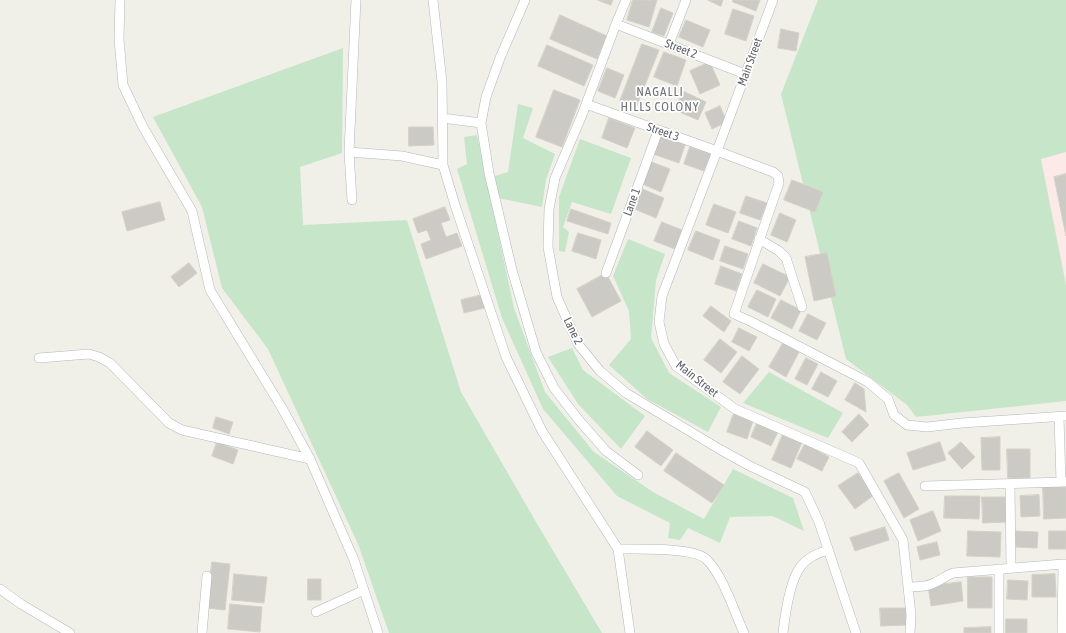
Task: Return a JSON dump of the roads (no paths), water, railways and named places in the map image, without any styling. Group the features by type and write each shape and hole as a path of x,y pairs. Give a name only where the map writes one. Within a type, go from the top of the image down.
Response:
{"street":[{"path":"120,0 122,85 143,127 192,211 210,290 282,408 310,459 354,560 378,633"},
{"path":"352,200 349,152 356,0"},
{"path":"433,0 442,82 443,165 474,265 506,357 542,431 618,549 630,633"},
{"path":"525,0 500,58 486,97 481,124 490,173 512,270 536,352 554,388 578,419 606,451 638,475"},
{"name":"Lane 2","path":"626,0 556,178 549,209 548,248 557,297 578,344 600,371 626,393 721,450 750,466 805,492 819,522 856,633"},
{"path":"669,44 686,0"},
{"name":"Main Street","path":"773,0 718,151 662,296 659,322 664,344 676,366 736,409 859,464 903,540 911,615 910,633"},
{"name":"Street 2","path":"616,24 745,74"},
{"name":"Street 3","path":"586,104 773,172 778,176 779,183 759,240"},
{"path":"442,118 481,124"},
{"name":"Lane 1","path":"606,273 658,131"},
{"path":"349,152 402,156 443,165"},
{"path":"802,307 786,258 779,251 759,240 734,314 868,382 888,399 894,415 907,425 927,427 962,423 1062,417 1063,482 925,486"},
{"path":"39,358 89,354 99,357 110,363 169,424 182,430 310,459"},
{"path":"1010,484 1011,568"},
{"path":"618,549 690,552 706,558 719,575 744,633"},
{"path":"784,633 785,620 794,579 801,566 814,554 828,550"},
{"path":"908,587 926,586 936,583 944,576 953,573 1064,564 1062,633"},
{"path":"998,633 999,569"},
{"path":"202,633 207,576"},
{"path":"0,589 20,604 70,633"},
{"path":"316,612 364,590"},
{"path":"850,633 852,623"}],"district":[{"name":"NAGALLI HILLS COLONY","path":"660,100"}]}
